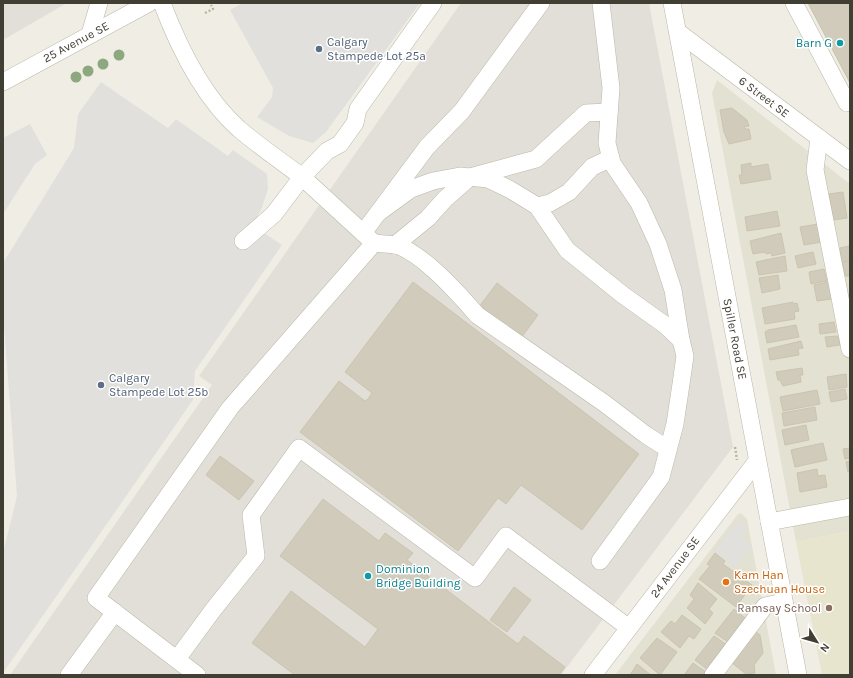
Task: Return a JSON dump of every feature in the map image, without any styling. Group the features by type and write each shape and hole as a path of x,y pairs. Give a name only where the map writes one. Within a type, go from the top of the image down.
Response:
{"street":[{"path":"90,34 99,3"},
{"name":"25 Avenue SE","path":"3,82 149,3"},
{"path":"162,3 176,35 201,83 218,107 239,129 302,177 369,238 395,245 411,253 462,298 477,315 668,449"},
{"path":"243,242 274,214 302,177 327,151 340,144 355,122 358,109 433,3"},
{"path":"198,675 178,666 115,612 96,598 230,408 369,238 378,213 427,147 462,111 541,3"},
{"path":"600,561 661,477 675,424 685,356 673,290 658,244 639,203 612,163 607,143 611,88 601,3"},
{"name":"Spiller Road SE","path":"672,3 798,675"},
{"path":"794,3 847,103 850,102"},
{"name":"6 Street SE","path":"678,32 850,161"},
{"path":"395,245 428,218 445,199 470,177 536,159 586,113 609,112"},
{"path":"819,138 815,170 850,349"},
{"path":"536,206 550,203 569,192 592,167 611,158"},
{"path":"378,213 411,189 433,181 460,176 488,179 509,189 536,206 568,250 623,295 665,325 681,340"},
{"path":"178,666 213,610 256,556 251,514 299,448 476,578 506,536 629,628"},
{"name":"24 Avenue SE","path":"593,675 757,461"},
{"path":"769,522 850,508"},
{"path":"713,675 764,606 784,602"},
{"path":"69,675 115,612"}],"path":[{"path":"205,13 213,9 211,5"},
{"path":"735,447 738,460"}],"shaded area":[{"path":"3,3 67,3 3,40"},
{"name":"Calgary Stampede Lot 25a","path":"243,3 420,3 326,132 313,143 289,136 257,117 272,97 273,88 230,10"},
{"path":"461,3 649,3 733,447 561,675 10,675 212,385 199,376"},
{"path":"717,80 850,184 850,531 796,542 712,93"},
{"name":"Calgary Stampede Lot 25b","path":"101,82 168,128 176,119 228,156 233,150 267,174 268,189 261,210 252,225 282,245 195,371 193,400 3,673 3,553 17,496 3,313 3,263 74,148 78,114"},
{"path":"30,124 47,155 35,164 3,214 3,138"},
{"path":"741,513 747,519 776,675 615,675 738,514"},
{"path":"739,520 748,527 740,537 752,546 735,568 714,552"},
{"name":"Ramsay School","path":"850,531 850,675 822,675 796,542"}],"building":[{"name":"Barn G","path":"808,3 850,3 850,83"},
{"path":"732,108 747,120 749,126 744,127 745,129 749,129 751,139 729,144 724,132 720,110"},
{"path":"751,163 751,167 768,164 771,179 741,184 739,175 742,175 741,165"},
{"path":"843,192 847,218 833,220 829,194"},
{"path":"777,211 780,226 747,231 745,217"},
{"path":"818,224 822,242 804,245 800,227"},
{"path":"781,233 785,253 772,256 771,253 766,254 765,252 753,254 750,241"},
{"path":"850,246 850,261 842,262 840,248"},
{"path":"813,252 816,264 798,268 795,256"},
{"path":"785,256 787,271 759,275 756,262"},
{"path":"850,261 850,276 845,276 842,262"},
{"path":"824,269 827,281 811,284 809,272"},
{"path":"778,275 780,289 762,293 759,278"},
{"path":"413,282 639,454 582,530 521,485 506,504 498,498 458,551 300,432 339,381 365,401 368,399 372,393 345,372"},
{"path":"829,282 832,299 817,301 814,285"},
{"path":"497,283 538,315 521,338 479,307"},
{"path":"793,302 794,304 797,303 799,311 794,312 795,319 765,324 762,308"},
{"path":"834,322 836,332 820,334 819,324"},
{"path":"796,325 799,337 767,343 765,332 768,330"},
{"path":"838,336 840,345 827,347 825,337"},
{"path":"801,341 803,348 798,349 799,355 770,360 768,349"},
{"path":"802,368 803,375 800,375 801,382 783,386 780,380 778,380 776,372"},
{"path":"846,374 847,387 829,390 827,377"},
{"path":"845,389 847,399 831,402 829,392"},
{"path":"817,390 820,404 783,411 780,397"},
{"path":"815,407 817,420 784,426 782,413"},
{"path":"806,425 809,440 785,445 782,430"},
{"path":"823,443 827,460 795,467 791,450"},
{"path":"850,448 850,458 845,459 843,449"},
{"path":"220,456 254,481 239,500 206,475"},
{"path":"850,461 850,471 848,472 846,462"},
{"path":"817,469 818,476 825,475 827,487 800,492 797,473"},
{"name":"Dominion Bridge Building","path":"323,499 379,541 385,533 413,553 407,560 518,644 524,636 565,667 559,675 295,675 252,643 291,591 365,647 378,629 280,556"},
{"name":"Kam Han Szechuan House","path":"715,553 725,561 723,564 752,585 736,607 699,579 710,566 707,564"},
{"path":"698,583 717,599 709,609 713,613 705,624 687,608 694,599 690,595"},
{"path":"514,587 531,600 507,632 490,620"},
{"path":"734,609 746,619 728,642 715,633"},
{"path":"682,615 701,629 694,639 689,636 680,648 661,632 671,621 675,624"},
{"path":"756,632 760,635 763,653 754,665 755,673 746,674 732,663"},
{"path":"714,636 727,645 708,670 695,660"},
{"path":"657,638 677,652 660,675 640,658"},
{"path":"693,663 706,672 704,675 684,675"},
{"path":"637,664 651,675 630,675"}],"place":[{"name":"Barn G","path":"840,43"},
{"name":"Calgary Stampede Lot 25a","path":"319,49"},
{"name":"Calgary Stampede Lot 25b","path":"101,385"},
{"name":"Dominion Bridge Building","path":"368,576"},
{"name":"Kam Han Szechuan House","path":"726,582"},
{"name":"Ramsay School","path":"829,608"}]}
